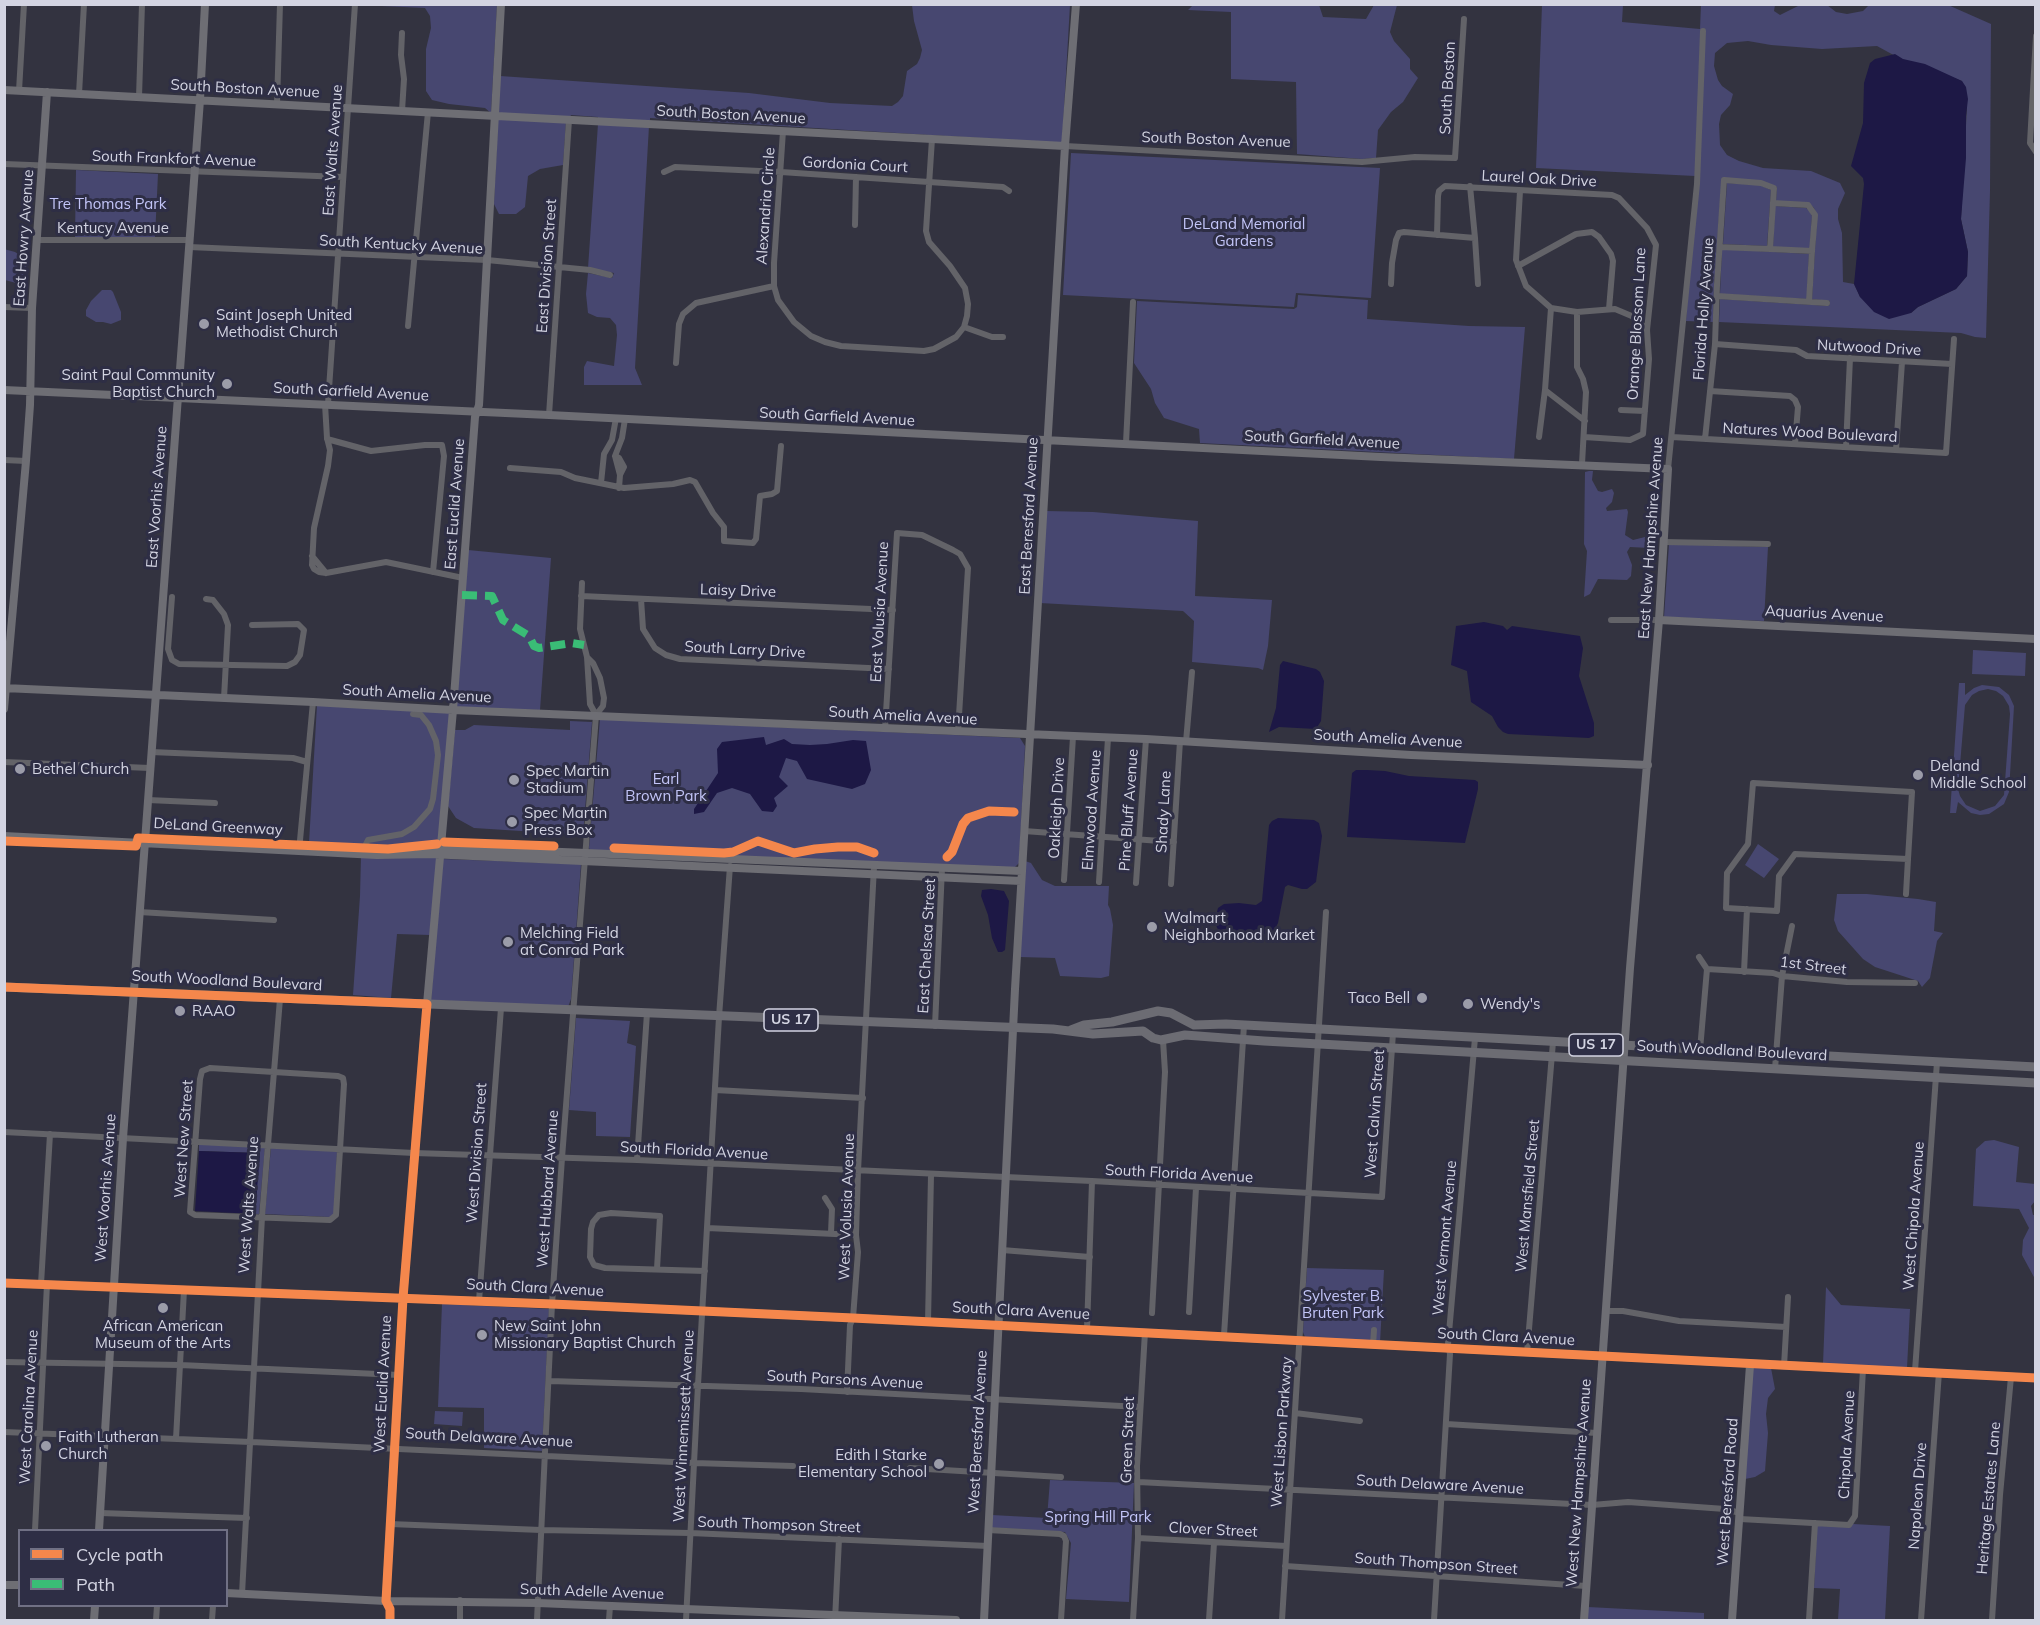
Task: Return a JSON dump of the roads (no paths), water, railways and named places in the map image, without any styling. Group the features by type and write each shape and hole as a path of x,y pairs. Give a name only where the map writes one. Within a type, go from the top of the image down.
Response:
{"main road":[{"name":"South Woodland Boulevard","path":"9,987 1071,1030 1093,1034 1143,1031 1153,1038 1185,1035 2036,1083"},
{"name":"South Woodland Boulevard","path":"1071,1030 1084,1025 1112,1022 1158,1011 1171,1013 1194,1025 1244,1025 2036,1067"},
{"path":"1143,1031 1142,1022 1149,1013"},
{"path":"1170,1038 1180,1026 1179,1017"},
{"path":"1689,1064 1703,1050 1713,1064 1727,1051"}],"street":[{"path":"19,91 24,4"},
{"path":"80,94 84,4"},
{"path":"139,97 142,4"},
{"name":"East Voorhis Avenue","path":"134,992 190,243 205,4"},
{"path":"277,104 280,4"},
{"name":"East Walts Avenue","path":"355,4 327,404 327,439 330,450 314,528 312,565 319,572 326,573 386,562 433,572"},
{"name":"East Euclid Avenue","path":"427,1004 477,411 501,4"},
{"name":"East Beresford Avenue","path":"1013,1029 1065,146 1076,4"},
{"name":"South Boston","path":"1455,158 1464,19"},
{"name":"East New Hampshire Avenue","path":"1625,1047 1659,620 1668,469 1697,184 1703,31"},
{"path":"402,33 402,111"},
{"path":"2036,36 2030,143 2036,152"},
{"name":"South Boston Avenue","path":"4,90 1362,162 1414,157 1455,158"},
{"name":"East Howry Avenue","path":"4,709 26,461 32,308 47,92"},
{"path":"408,326 428,112"},
{"name":"East Division Street","path":"549,414 569,120"},
{"name":"Alexandria Circle","path":"783,131 774,286 778,300 794,322 811,336 841,346 924,351 934,349 956,337 964,327"},
{"path":"932,139 926,231 928,242 950,266 965,288 968,310 964,327 992,337 1003,338"},
{"name":"South Frankfort Avenue","path":"4,164 343,177"},
{"name":"Gordonia Court","path":"664,172 675,167 781,172 1003,187 1009,191"},
{"path":"855,225 856,177"},
{"name":"Florida Holly Avenue","path":"1705,439 1715,344 1724,180 1761,183 1774,188 1773,203"},
{"name":"Laurel Oak Drive","path":"1437,235 1438,196 1439,191 1445,186 1612,195 1619,198 1637,215"},
{"path":"1470,186 1478,284"},
{"path":"1520,191 1516,260 1526,286 1551,308 1578,312 1619,310 1634,317 1647,330"},
{"path":"1770,249 1773,203 1808,206 1815,215 1809,302"},
{"name":"Orange Blossom Lane","path":"1584,437 1630,440 1643,435 1649,359 1647,330 1656,245 1637,215"},
{"path":"1518,266 1575,234 1592,232 1599,237 1613,261 1610,309"},
{"path":"1391,284 1392,263 1399,233 1475,238"},
{"name":"Kentucy Avenue","path":"37,240 190,243"},
{"name":"South Kentucky Avenue","path":"190,243 338,254 487,260 560,267 610,275"},
{"path":"1720,247 1812,251"},
{"path":"676,363 679,324 683,314 696,303 774,286"},
{"path":"1717,296 1827,303"},
{"path":"1126,443 1133,302"},
{"path":"4,307 32,308"},
{"path":"1539,437 1551,308"},
{"path":"1578,312 1577,367 1586,392 1582,464"},
{"path":"1952,364 1954,339"},
{"name":"Nutwood Drive","path":"1715,344 1796,350 1807,356 1952,364"},
{"path":"1846,447 1850,358"},
{"path":"1896,450 1902,362"},
{"name":"Natures Wood Boulevard","path":"1672,437 1946,453 1952,364"},
{"name":"South Garfield Avenue","path":"4,390 549,414 1047,441 1668,469"},
{"path":"1545,390 1585,421"},
{"path":"1710,391 1790,396 1795,399 1798,407 1795,444"},
{"path":"1621,410 1645,411"},
{"path":"619,488 620,475 615,456 622,438 621,418"},
{"path":"601,483 604,454 621,418"},
{"path":"327,439 371,451 442,445 444,456 433,572 463,578"},
{"path":"510,468 551,471 619,488 673,484 690,480 695,482 724,527 723,541 753,543 756,539 760,496 777,491 781,446"},
{"path":"4,460 26,461"},
{"name":"East Volusia Avenue","path":"885,729 897,533 922,535 953,550 960,554 968,568 958,732"},
{"path":"1664,542 1768,544"},
{"path":"582,583 580,629 587,657 590,704 596,715 603,705 603,687 596,670 587,657"},
{"name":"Laisy Drive","path":"581,596 893,610"},
{"path":"172,597 168,649 172,660 179,664 287,666 295,662 300,655 304,630 298,624 252,625"},
{"path":"206,599 213,600 224,614 228,626 224,698"},
{"name":"South Larry Drive","path":"641,599 643,629 655,648 666,656 680,659 889,669"},
{"name":"Aquarius Avenue","path":"1611,620 1659,620 2036,639"},
{"name":"Shady Lane","path":"1171,884 1183,741 1192,672"},
{"name":"South Amelia Avenue","path":"5,688 453,710 1146,739 1411,755 1648,765"},
{"path":"299,851 313,702"},
{"path":"374,855 366,844 368,840 402,834 414,828 430,808 433,799 438,755 436,741 429,725 421,715 413,714"},
{"name":"West Hubbard Avenue","path":"537,1620 552,1304 596,715"},
{"name":"Oakleigh Drive","path":"1064,880 1073,737"},
{"name":"Elmwood Avenue","path":"1099,882 1108,738"},
{"name":"Pine Bluff Avenue","path":"1136,883 1146,739"},
{"path":"152,752 293,758 307,762"},
{"path":"4,762 150,768"},
{"path":"1906,894 1912,792 1753,783 1748,844 1727,873 1726,908 1777,911 1779,876 1795,854 1908,859"},
{"path":"148,800 215,803"},
{"path":"1024,831 1174,842"},
{"path":"4,836 374,855 441,851 585,857 874,871 942,878 1021,881"},
{"name":"West Winnemissett Avenue","path":"686,1620 719,1017 730,864"},
{"path":"874,871 942,868 1022,872"},
{"name":"East Chelsea Street","path":"939,1026 942,868"},
{"path":"867,1023 874,871"},
{"path":"1744,972 1747,909"},
{"path":"140,912 274,920"},
{"name":"West Lisbon Parkway","path":"1282,1620 1326,912"},
{"path":"1775,1069 1782,976 1792,926"},
{"path":"1699,957 1707,969 1703,1050"},
{"name":"1st Street","path":"1707,969 1773,973 1782,976 1847,982 1916,983"},
{"name":"West Voorhis Avenue","path":"99,1529 113,1287 134,992"},
{"name":"West Walts Avenue","path":"242,1594 262,1216 280,999"},
{"name":"West Euclid Avenue","path":"390,1620 390,1609 386,1600 403,1298 427,1004"},
{"name":"West Division Street","path":"479,1301 501,1008"},
{"path":"637,1160 647,1013"},
{"name":"West Volusia Avenue","path":"847,1392 850,1325 853,1318 858,1252 852,1235 867,1023"},
{"path":"1224,1335 1244,1025"},
{"name":"West Beresford Avenue","path":"984,1620 1013,1029"},
{"name":"West Calvin Street","path":"1382,1197 1393,1033"},
{"path":"1152,1313 1165,1072 1170,1038"},
{"name":"West Vermont Avenue","path":"1434,1620 1449,1349 1475,1038"},
{"name":"West Mansfield Street","path":"1527,1353 1553,1042"},
{"name":"West New Hampshire Avenue","path":"1584,1620 1625,1047"},
{"name":"West Chipola Avenue","path":"1915,1371 1937,1062"},
{"name":"West New Street","path":"262,1216 195,1215 190,1212 200,1079 204,1070 210,1068 274,1071"},
{"path":"262,1216 330,1220 336,1215 343,1078 274,1071"},
{"path":"715,1090 863,1098"},
{"name":"South Florida Avenue","path":"4,1132 414,1153 711,1163 1382,1197"},
{"name":"West Carolina Avenue","path":"34,1529 44,1362 44,1284 50,1134"},
{"path":"928,1322 931,1175"},
{"path":"1087,1329 1092,1181"},
{"path":"1189,1312 1196,1188"},
{"path":"825,1198 832,1209 831,1233"},
{"path":"657,1269 660,1216 611,1213 599,1215 593,1222 590,1257 594,1264 604,1268 705,1271"},
{"path":"708,1228 852,1235"},
{"path":"1002,1250 1090,1257"},
{"name":"South Clara Avenue","path":"4,1283 552,1304 1224,1335 1750,1365 2036,1378"},
{"path":"176,1439 184,1290"},
{"path":"1784,1366 1788,1297"},
{"path":"1606,1311 1623,1311 1679,1321 1786,1327"},
{"path":"1373,1345 1374,1330"},
{"name":"Green Street","path":"1132,1620 1138,1538 1140,1407 1145,1332"},
{"path":"4,1362 180,1365 399,1375"},
{"name":"West Beresford Road","path":"1732,1620 1750,1365"},
{"name":"Chipola Avenue","path":"1851,1522 1855,1516 1863,1369"},
{"name":"Napoleon Drive","path":"1921,1620 1939,1372"},
{"name":"Heritage Estates Lane","path":"1992,1620 2011,1377"},
{"name":"South Parsons Avenue","path":"550,1381 847,1392 1140,1407"},
{"path":"1295,1413 1360,1421"},
{"path":"1446,1424 1597,1433"},
{"name":"South Delaware Avenue","path":"4,1432 793,1466"},
{"path":"910,1468 1061,1477"},
{"name":"South Delaware Avenue","path":"1138,1482 1592,1505 1628,1502 1725,1509 1740,1516 1815,1523 1848,1524 1851,1522"},
{"path":"100,1513 247,1518"},
{"path":"1809,1620 1815,1523"},
{"name":"South Thompson Street","path":"390,1524 690,1533 988,1546"},
{"path":"988,1530 1065,1536 1061,1620"},
{"name":"Clover Street","path":"1138,1538 1286,1546"},
{"path":"835,1618 839,1539"},
{"path":"1209,1620 1214,1543"},
{"name":"South Thompson Street","path":"1285,1566 1586,1586"},
{"name":"South Adelle Avenue","path":"228,1593 687,1609 739,1616 956,1620"},
{"path":"460,1600 460,1620"},
{"path":"609,1620 610,1606"}],"place":[{"name":"Saint Joseph United Methodist Church","path":"204,324"},
{"name":"Saint Paul Community Baptist Church","path":"227,384"},
{"name":"Bethel Church","path":"20,769"},
{"name":"Deland Middle School","path":"1918,775"},
{"name":"Spec Martin Stadium","path":"514,780"},
{"name":"Spec Martin Press Box","path":"512,822"},
{"name":"Walmart Neighborhood Market","path":"1152,927"},
{"name":"Melching Field at Conrad Park","path":"508,942"},
{"name":"Taco Bell","path":"1422,998"},
{"name":"Wendy's","path":"1468,1004"},
{"name":"RAAO","path":"180,1011"},
{"name":"African American Museum of the Arts","path":"163,1308"},
{"name":"New Saint John Missionary Baptist Church","path":"482,1335"},
{"name":"Faith Lutheran Church","path":"46,1446"},
{"name":"Edith I Starke Elementary School","path":"939,1464"}],"park label":[{"name":"Tre Thomas Park","path":"108,204"},
{"name":"DeLand Memorial Gardens","path":"1244,232"},
{"name":"Earl Brown Park","path":"666,788"},
{"name":"Sylvester B. Bruten Park","path":"1343,1304"},
{"name":"Spring Hill Park","path":"1098,1517"}]}
